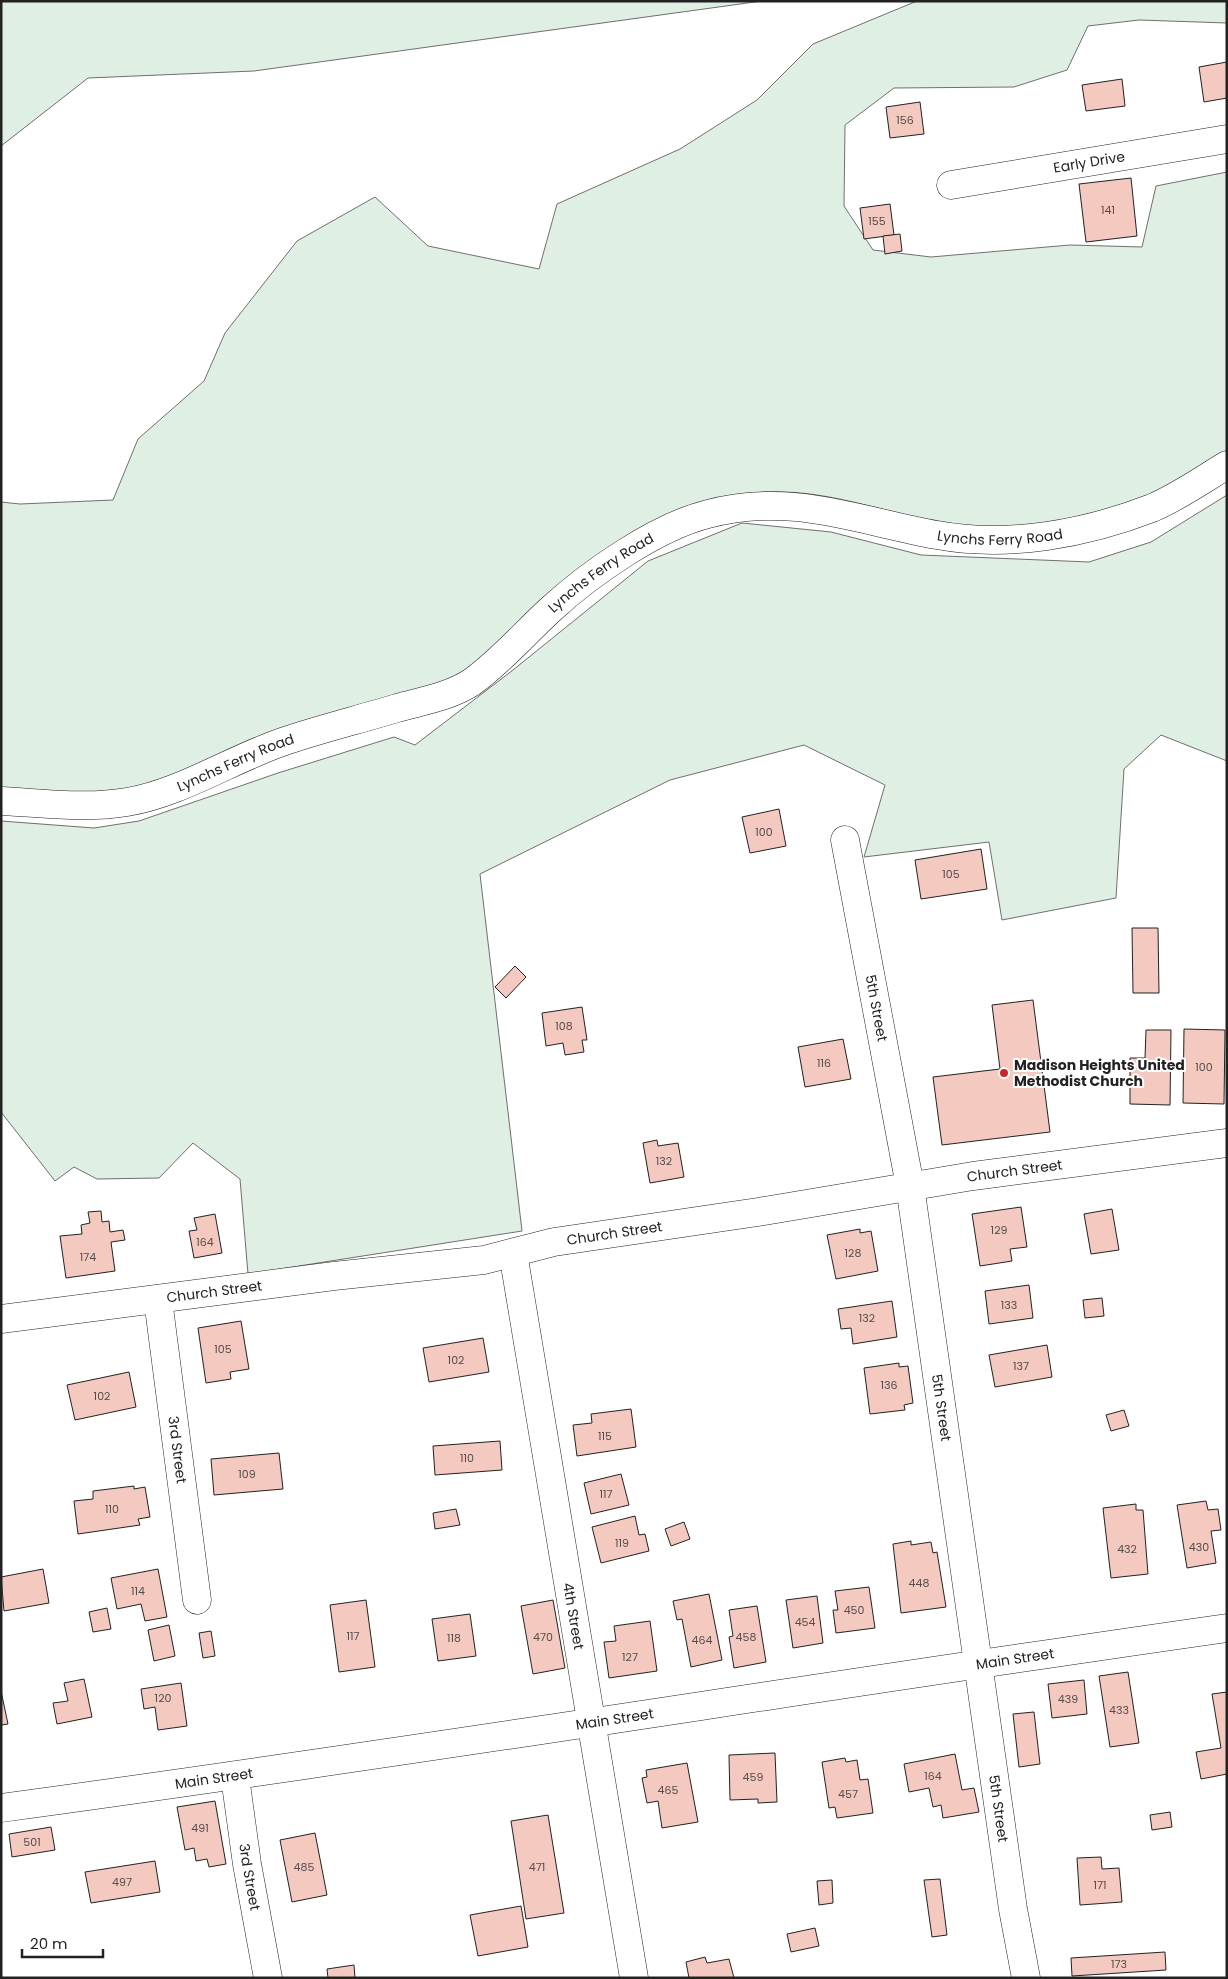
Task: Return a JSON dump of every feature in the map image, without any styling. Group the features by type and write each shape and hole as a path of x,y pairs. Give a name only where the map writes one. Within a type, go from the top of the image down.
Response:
{"street":[{"name":"Early Drive","path":"951,185 1227,139"},
{"name":"Lynchs Ferry Road","path":"1,801 91,806 130,802 168,790 248,754 288,740 436,699 467,685 495,665 552,608 599,570 667,529 704,514 744,506 784,504 816,508 940,535 998,540 1046,536 1094,527 1152,508 1175,497 1227,465"},
{"name":"5th Street","path":"845,840 910,1186 1013,1909 1026,1978"},
{"name":"Church Street","path":"1,1319 334,1276 484,1260 554,1242 993,1173 1227,1142"},
{"name":"4th Street","path":"513,1254 634,1978"},
{"name":"3rd Street","path":"158,1300 197,1600"},
{"name":"Main Street","path":"1,1808 235,1776 978,1663 1227,1628"},
{"name":"3rd Street","path":"235,1776 247,1864 268,1978"}],"green space":[{"path":"1,1 762,1 254,71 88,78 1,146"},
{"path":"917,1 1227,1 1227,23 1139,20 1088,26 1067,70 1014,87 894,88 845,125 844,206 873,250 931,257 1070,245 1142,247 1156,186 1227,172 1227,450 1169,486 1143,498 1087,517 1027,526 968,527 940,523 842,500 803,493 752,493 701,502 461,674 439,683 284,728 165,779 126,790 64,793 1,788 1,502 20,504 113,500 138,439 204,381 225,333 297,241 375,197 428,246 539,269 557,204 680,149 757,100 813,44"},
{"path":"1227,495 1227,761 1161,735 1124,769 1116,898 1002,920 989,842 864,857 885,785 804,745 670,780 480,874 522,1231 248,1274 240,1179 193,1143 159,1178 97,1179 74,1167 55,1181 1,1112 1,821 94,828 139,821 278,773 394,737 415,745 513,670 648,561 742,523 831,532 921,555 1089,562 1151,542"}],"building":[{"path":"1227,62 1227,98 1204,102 1199,67"},
{"path":"1122,79 1125,106 1086,111 1082,85"},
{"path":"920,102 924,134 890,138 886,107"},
{"path":"1131,178 1137,236 1086,242 1079,184"},
{"path":"890,204 894,235 864,239 860,208"},
{"path":"900,234 902,251 885,254 883,236"},
{"path":"779,809 786,846 750,853 742,817"},
{"path":"981,849 987,889 921,899 915,860"},
{"path":"1132,928 1158,928 1159,993 1133,993"},
{"path":"515,966 526,977 506,998 495,987"},
{"name":"Madison Heights United Methodist Church","path":"1033,1000 1050,1132 942,1145 933,1077 1000,1069 992,1005"},
{"path":"582,1007 587,1040 582,1040 584,1052 565,1055 563,1043 546,1046 542,1013"},
{"path":"1184,1029 1225,1030 1224,1104 1183,1103"},
{"path":"1146,1030 1171,1030 1170,1105 1130,1104 1130,1058 1145,1058"},
{"path":"843,1039 851,1079 805,1087 798,1047"},
{"path":"657,1140 658,1146 678,1143 684,1177 650,1183 643,1143"},
{"path":"1021,1207 1027,1247 1010,1249 1012,1261 980,1266 972,1214"},
{"path":"1112,1209 1119,1250 1091,1254 1084,1214"},
{"path":"101,1211 102,1222 109,1221 110,1232 123,1230 125,1240 111,1242 115,1271 66,1278 60,1236 82,1234 81,1225 90,1223 88,1212"},
{"path":"215,1214 222,1253 194,1258 189,1231 197,1230 194,1218"},
{"path":"860,1229 860,1233 871,1231 878,1271 836,1279 827,1235"},
{"path":"1029,1285 1033,1318 989,1324 985,1291"},
{"path":"1102,1298 1104,1316 1085,1318 1083,1300"},
{"path":"892,1301 897,1337 853,1344 851,1328 841,1329 838,1309"},
{"path":"241,1321 249,1369 230,1372 231,1379 206,1383 198,1328"},
{"path":"483,1338 489,1372 429,1382 423,1348"},
{"path":"1047,1345 1052,1377 995,1387 989,1355"},
{"path":"899,1363 899,1367 908,1366 913,1403 904,1405 905,1410 870,1414 864,1368"},
{"path":"129,1372 136,1407 75,1420 67,1385"},
{"path":"631,1409 636,1447 577,1456 573,1425 592,1423 591,1414"},
{"path":"1124,1410 1129,1426 1111,1431 1106,1415"},
{"path":"500,1441 502,1470 435,1475 433,1446"},
{"path":"279,1453 283,1489 214,1495 211,1459"},
{"path":"621,1474 629,1505 591,1514 584,1483"},
{"path":"134,1486 134,1489 145,1487 150,1517 138,1519 140,1525 78,1534 74,1501 93,1499 93,1491"},
{"path":"1206,1501 1208,1510 1218,1509 1221,1530 1211,1531 1216,1563 1187,1568 1177,1505"},
{"path":"1136,1504 1136,1510 1143,1510 1148,1574 1111,1578 1103,1508"},
{"path":"456,1509 460,1525 435,1529 433,1513"},
{"path":"635,1516 639,1535 645,1534 649,1551 601,1563 592,1527"},
{"path":"684,1522 690,1539 671,1546 665,1529"},
{"path":"911,1541 911,1545 931,1542 933,1553 937,1552 946,1607 901,1613 893,1544"},
{"path":"43,1569 49,1603 4,1611 1,1577"},
{"path":"158,1569 167,1617 145,1621 141,1604 117,1609 111,1578"},
{"path":"869,1587 875,1628 836,1633 833,1610 838,1610 835,1591"},
{"path":"709,1594 722,1660 691,1667 682,1619 677,1620 673,1601"},
{"path":"817,1596 823,1643 793,1648 786,1600"},
{"path":"366,1600 375,1667 339,1672 330,1605"},
{"path":"553,1600 565,1668 533,1674 521,1606"},
{"path":"757,1606 766,1662 734,1668 729,1637 733,1636 729,1610"},
{"path":"107,1608 111,1629 93,1632 89,1612"},
{"path":"470,1614 476,1656 438,1661 432,1619"},
{"path":"650,1621 657,1671 609,1678 604,1642 616,1641 614,1626"},
{"path":"169,1625 175,1656 154,1661 148,1630"},
{"path":"211,1631 215,1656 203,1658 199,1633"},
{"path":"1128,1672 1139,1743 1110,1747 1099,1676"},
{"path":"84,1679 92,1717 57,1724 53,1703 68,1701 64,1683"},
{"path":"1084,1680 1087,1714 1052,1718 1048,1684"},
{"path":"181,1683 187,1726 158,1730 155,1707 144,1709 141,1689"},
{"path":"1,1691 8,1724 1,1725"},
{"path":"1227,1692 1227,1774 1201,1779 1196,1752 1221,1748 1212,1694"},
{"path":"1034,1712 1040,1764 1019,1767 1013,1714"},
{"path":"775,1753 777,1802 758,1803 758,1799 730,1800 729,1755"},
{"path":"955,1754 962,1790 974,1788 979,1812 943,1818 941,1805 933,1807 929,1788 909,1792 904,1764"},
{"path":"845,1758 846,1762 857,1760 860,1780 868,1779 873,1813 837,1818 835,1807 829,1808 822,1762"},
{"path":"687,1763 698,1822 662,1828 658,1801 647,1803 642,1778 647,1777 646,1770"},
{"path":"215,1801 226,1864 209,1867 207,1859 196,1861 194,1848 185,1850 177,1807"},
{"path":"1170,1812 1172,1827 1152,1830 1150,1815"},
{"path":"548,1815 564,1913 526,1919 511,1821"},
{"path":"51,1827 55,1850 12,1857 9,1834"},
{"path":"315,1833 327,1895 292,1902 280,1840"},
{"path":"1101,1857 1102,1869 1119,1868 1122,1902 1080,1905 1077,1858"},
{"path":"155,1861 160,1892 91,1903 85,1872"},
{"path":"940,1879 947,1935 932,1937 924,1880"},
{"path":"832,1880 833,1903 819,1905 817,1881"},
{"path":"521,1906 528,1947 478,1956 470,1915"},
{"path":"815,1928 819,1946 791,1952 787,1934"},
{"path":"1165,1952 1166,1970 1072,1976 1071,1958"},
{"path":"705,1957 707,1963 729,1959 734,1978 689,1978 686,1962"},
{"path":"354,1965 355,1978 328,1978 327,1969"}],"place":[{"name":"Madison Heights United Methodist Church","path":"1004,1073"}]}
